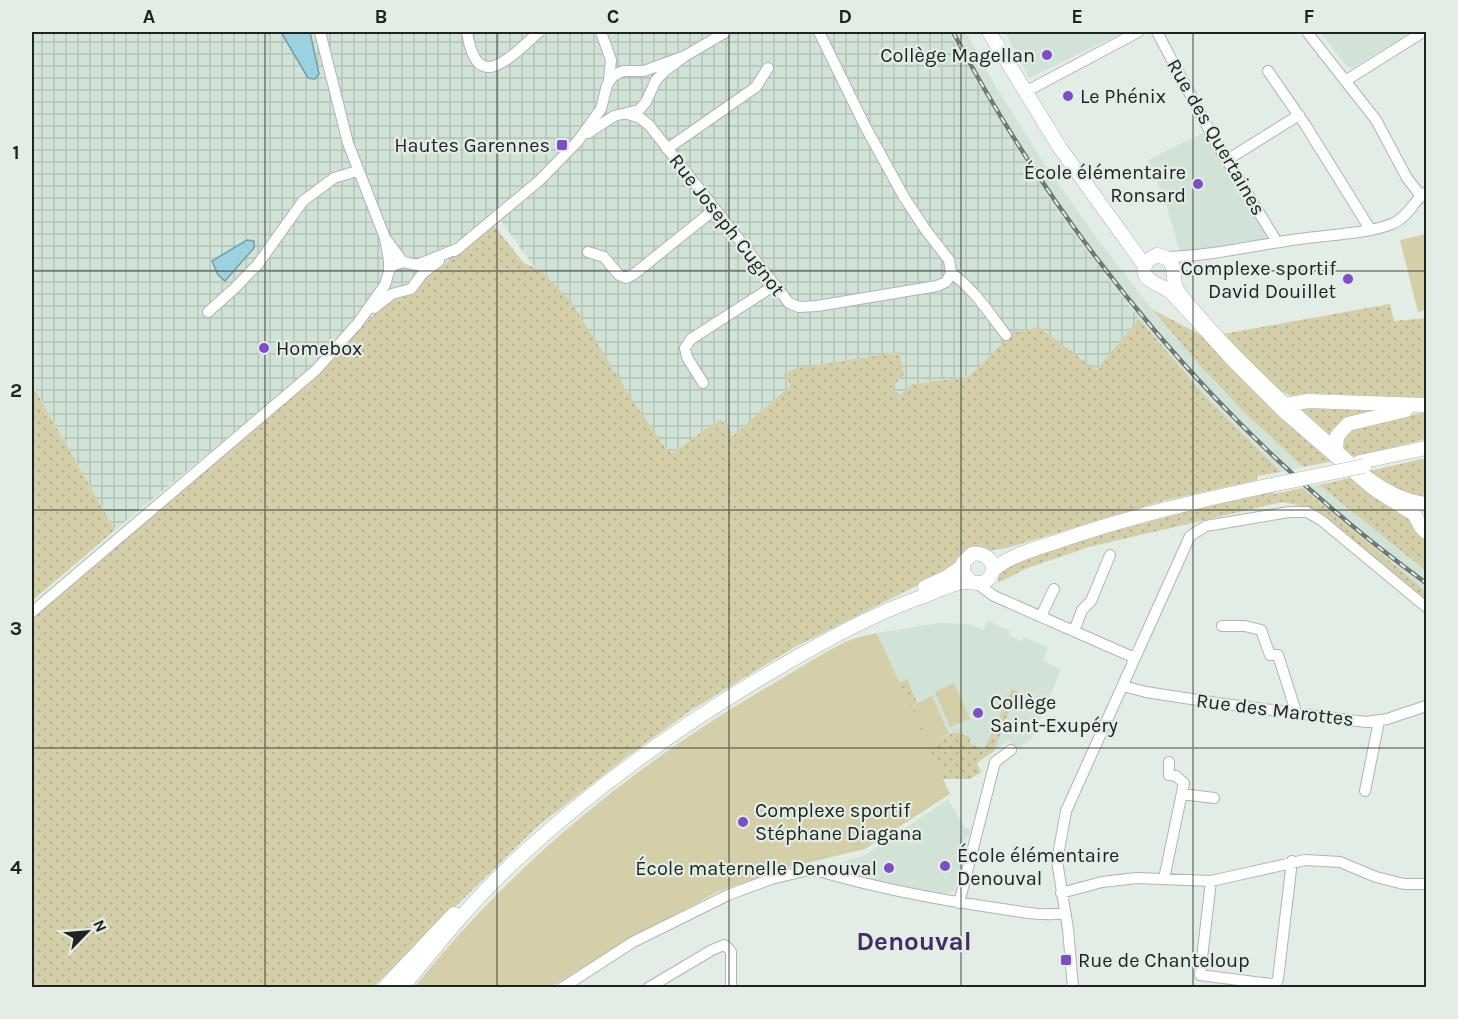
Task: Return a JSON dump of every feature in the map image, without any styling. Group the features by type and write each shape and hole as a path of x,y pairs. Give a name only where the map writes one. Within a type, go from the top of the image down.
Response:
{"main road":[{"path":"989,32 1118,222 1137,246 1162,268 1181,296 1245,365 1336,451 1384,490 1411,501 1426,503"},
{"path":"996,32 1027,91"},
{"path":"1162,268 1176,296 1223,349 1286,413 1373,488 1404,506 1418,518 1426,532"},
{"path":"1285,405 1308,401 1426,405"},
{"path":"1336,451 1337,436 1348,424 1426,405"},
{"path":"1362,464 1426,448"},
{"path":"384,987 443,924 521,849 584,796 654,743 716,700 776,664 839,629 947,577 963,566 969,556 1019,549 1140,510 1265,483 1426,453"},
{"path":"402,987 476,901 517,859 590,797 657,746 738,692 826,641 904,603 958,584 986,581 992,573 1011,558 1112,524 1265,483"},
{"path":"1418,518 1420,510 1426,503"},
{"path":"985,555 991,562 992,573"},
{"path":"963,566 964,575 974,583"}],"street":[{"path":"32,612 308,377 358,322 385,285 389,261 385,238 357,171 329,75 320,32"},
{"path":"467,32 473,57 480,64 488,67 503,62 539,32"},
{"path":"358,322 387,297 411,290 423,273 459,248 540,180 578,141 600,111 609,80 611,57 601,32"},
{"path":"578,141 610,118 639,110 659,77 686,56 726,32"},
{"path":"819,32 865,126 909,205 949,260 951,273 963,281 980,300 1006,335"},
{"path":"1027,91 1137,32"},
{"name":"Rue des Quertaines","path":"1156,32 1275,242"},
{"path":"1162,268 1191,257 1392,224 1407,215 1424,194 1407,178 1376,120 1307,32"},
{"path":"1345,81 1423,32"},
{"path":"609,80 618,73 644,71 686,56"},
{"path":"611,57 644,79 648,86 647,99"},
{"path":"667,149 756,87 768,68"},
{"path":"1268,71 1299,115 1370,229"},
{"path":"606,94 610,106 625,113"},
{"name":"Rue Joseph Cugnot","path":"647,99 646,112 649,125"},
{"name":"Rue Joseph Cugnot","path":"625,113 640,118 649,125 789,303 807,307 937,286 946,282 951,273"},
{"path":"1227,160 1299,115"},
{"path":"208,312 258,264 303,201 334,178 357,171"},
{"path":"588,252 604,257 619,275 626,278 715,209"},
{"path":"385,238 417,272 417,281"},
{"path":"388,274 396,264 421,264 459,248"},
{"path":"388,274 391,287 400,292"},
{"path":"703,383 687,357 685,348 691,339 775,285"},
{"path":"1072,987 1058,861 1066,811 1190,536 1206,526 1288,512 1307,512 1321,520 1426,607"},
{"path":"1074,630 1082,610 1091,601 1110,555"},
{"path":"992,573 994,590 998,597"},
{"path":"974,583 998,597 1135,658"},
{"path":"1041,616 1054,589"},
{"path":"1222,626 1245,626 1261,630 1270,655 1278,655 1296,712"},
{"name":"Rue des Marottes","path":"1123,686 1216,704 1366,722 1379,721 1426,706"},
{"path":"1365,791 1379,721"},
{"path":"959,903 995,762 1011,750"},
{"path":"1164,879 1184,783 1176,776 1169,775 1169,762"},
{"path":"1182,794 1214,798"},
{"path":"1061,893 1102,882 1137,878 1211,881 1292,861 1314,860 1340,862 1376,877 1404,884 1426,884"},
{"path":"1211,881 1200,975 1276,983 1292,861"},
{"path":"562,987 633,942 728,895 771,879 814,870 899,893 1047,915 1065,913"},
{"path":"648,987 724,945 731,952 732,987"}],"shaded area":[{"path":"32,32 948,32 1027,165 1069,228 1139,319 1096,370 968,377 912,384 900,395 891,389 791,385 732,438 720,419 672,453 665,447 501,221 256,414 115,530 32,383"},
{"path":"948,32 966,32 996,87 1045,165 1099,241 1152,309 1202,368 1247,415 1303,467 1281,472 1208,399 1139,319 1069,228 1027,165"},
{"name":"Collège Magellan","path":"1005,32 1124,32 1029,78"},
{"path":"1320,32 1411,32 1354,67 1347,67"},
{"name":"École élémentaire Ronsard","path":"1206,133 1267,234 1262,239 1180,253 1167,207 1148,160"},
{"path":"491,222 524,263 542,271 572,303 635,404 665,447 672,453 720,419 731,431 732,437 791,385 784,375 792,369 899,352 904,374 891,389 900,395 912,384 968,377 1013,333 1039,327 1096,370 1139,319 1208,399 1281,472 1257,476 1257,480 1163,501 1007,548 986,551 793,648 690,711 539,825 374,986 32,987 32,612 316,370 388,302 414,294 429,275 458,255"},
{"path":"1426,234 1426,310 1418,312 1400,240"},
{"path":"1390,304 1394,321 1426,318 1426,397 1402,398 1307,393 1292,396 1276,389 1223,334"},
{"path":"1152,309 1206,338 1334,461 1303,467 1247,415 1202,368"},
{"path":"32,384 115,530 32,601"},
{"path":"1299,405 1396,407 1379,413 1332,440 1291,408"},
{"path":"1426,412 1426,439 1358,456 1349,456 1341,445 1344,433 1365,424"},
{"path":"1426,458 1426,497 1423,499 1393,489 1369,471"},
{"path":"1354,477 1408,516 1426,538 1426,571 1319,485"},
{"path":"1319,485 1426,571 1426,591 1302,488"},
{"path":"1302,488 1426,591 1426,602 1316,509 1282,502 1089,547 1025,569 998,583 999,573 1018,561 1042,552 1135,525 1227,502 1273,491 1274,494"},
{"name":"Collège Saint-Exupéry","path":"988,621 1010,631 1009,635 1021,641 1023,637 1048,648 1043,661 1061,669 1032,739 1015,750 1009,740 977,763 981,772 970,779 943,779 877,633 939,623 969,624 983,630"},
{"name":"Complexe sportif Stéphane Diagana","path":"877,633 950,794 865,849 790,867 719,891 635,936 551,987 414,988 492,900 534,859 624,783 721,715 810,661 850,640"},
{"path":"907,679 917,703 913,705 930,743 956,732 971,738 969,743 984,750 1012,689 1017,691 994,751 977,763 981,772 970,779 943,779 899,683"},
{"path":"954,683 970,719 950,727 935,692"},
{"path":"932,696 949,734 930,743 913,705"},
{"path":"948,799 964,827 971,829 969,837 966,837 965,842 967,842 955,890 944,895 852,875 845,861 866,855"}],"water":[{"path":"281,32 310,32 319,74 315,79 308,78"},
{"path":"247,240 254,241 254,248 225,281 218,275 212,261"}],"railway":[{"path":"953,32 998,112 1047,189 1158,335 1219,402 1285,467 1354,527 1426,583"}],"place":[{"name":"Collège Magellan","path":"1047,55"},
{"name":"Le Phénix","path":"1068,96"},
{"name":"Hautes Garennes","path":"562,145"},
{"name":"École élémentaire Ronsard","path":"1198,184"},
{"name":"Complexe sportif David Douillet","path":"1348,279"},
{"name":"Homebox","path":"264,348"},
{"name":"Collège Saint-Exupéry","path":"978,713"},
{"name":"Complexe sportif Stéphane Diagana","path":"743,822"},
{"name":"École élémentaire Denouval","path":"945,866"},
{"name":"École maternelle Denouval","path":"889,868"},
{"name":"Rue de Chanteloup","path":"1066,960"}],"district":[{"name":"Denouval","path":"914,941"}]}
